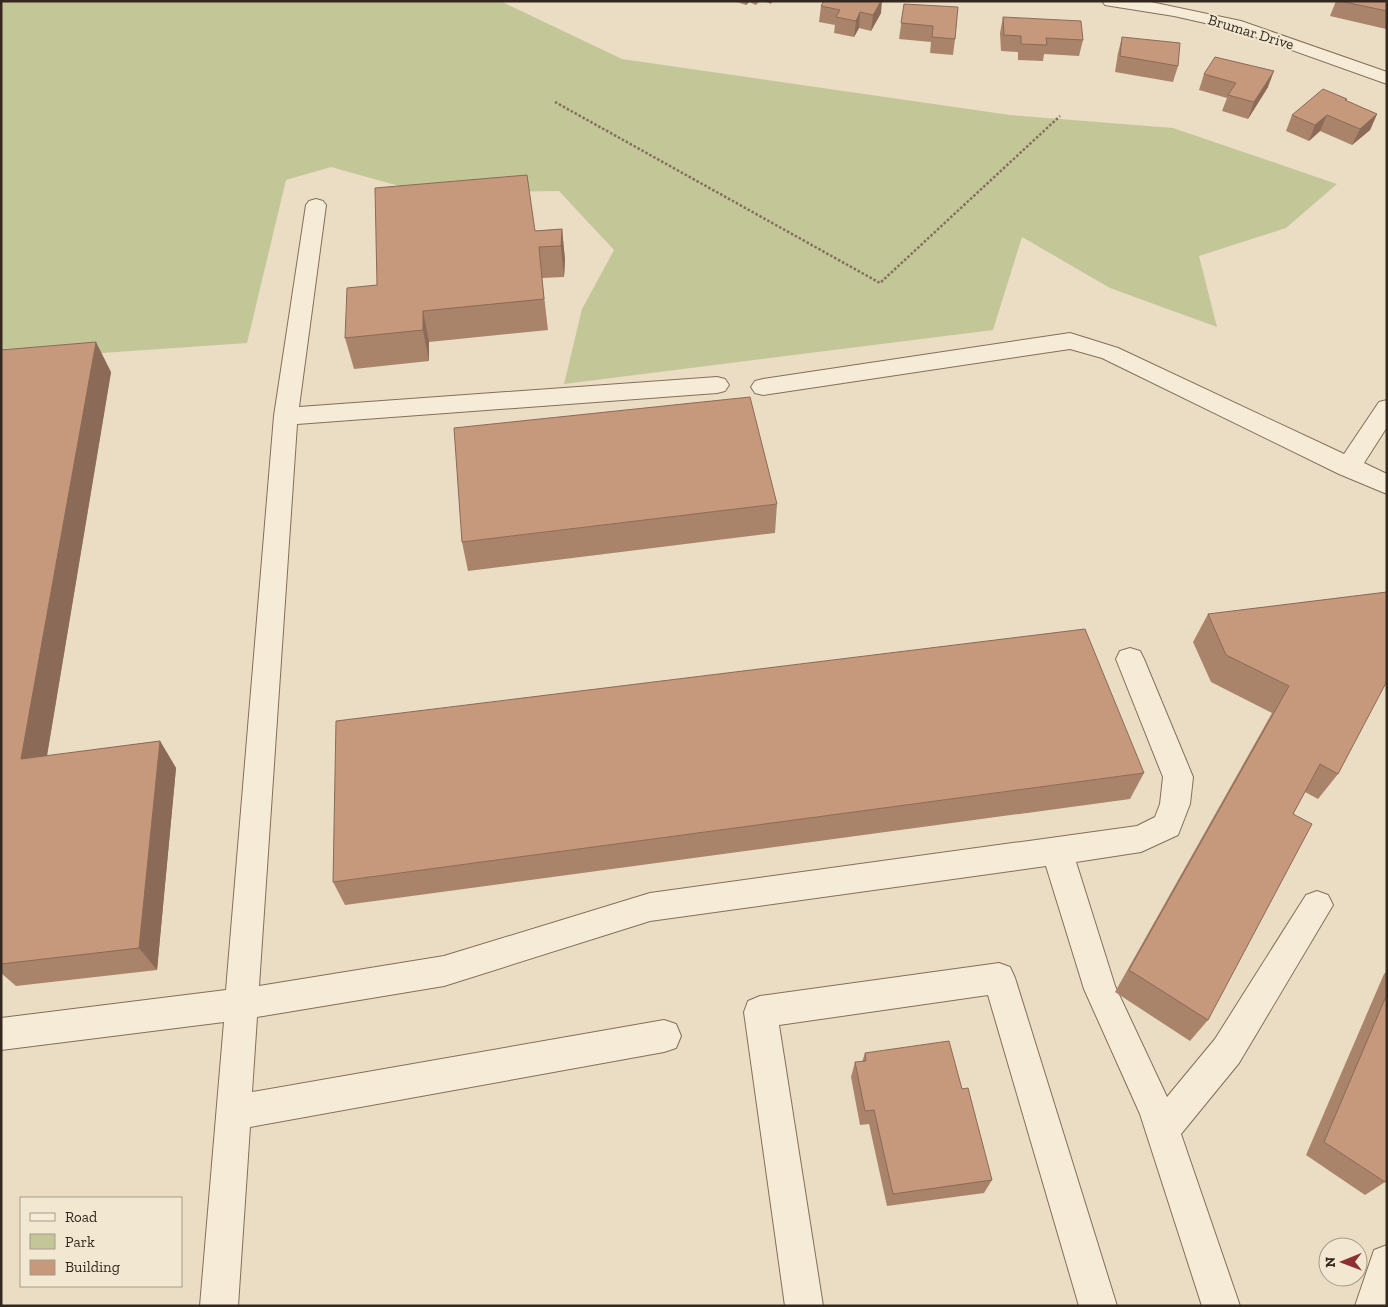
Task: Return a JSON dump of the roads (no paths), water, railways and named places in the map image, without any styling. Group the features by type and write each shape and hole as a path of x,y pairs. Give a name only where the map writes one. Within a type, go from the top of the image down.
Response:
{"street":[{"name":"Brumar Drive","path":"1111,1 1174,11 1241,26 1387,78"},
{"path":"219,1306 286,416 316,205"},
{"path":"763,387 1070,341 1110,353 1387,485"},
{"path":"286,416 717,385"},
{"path":"1348,468 1387,408"},
{"path":"1,1034 243,1004 444,970 650,907 1141,839 1167,826 1175,804 1178,777 1130,659"},
{"path":"1057,851 1100,989 1162,1130 1221,1306"},
{"path":"1162,1130 1227,1051 1318,905"},
{"path":"804,1306 760,1012 999,978 1098,1306"},
{"path":"235,1112 664,1036"},
{"path":"1374,1306 1387,1263"}]}
